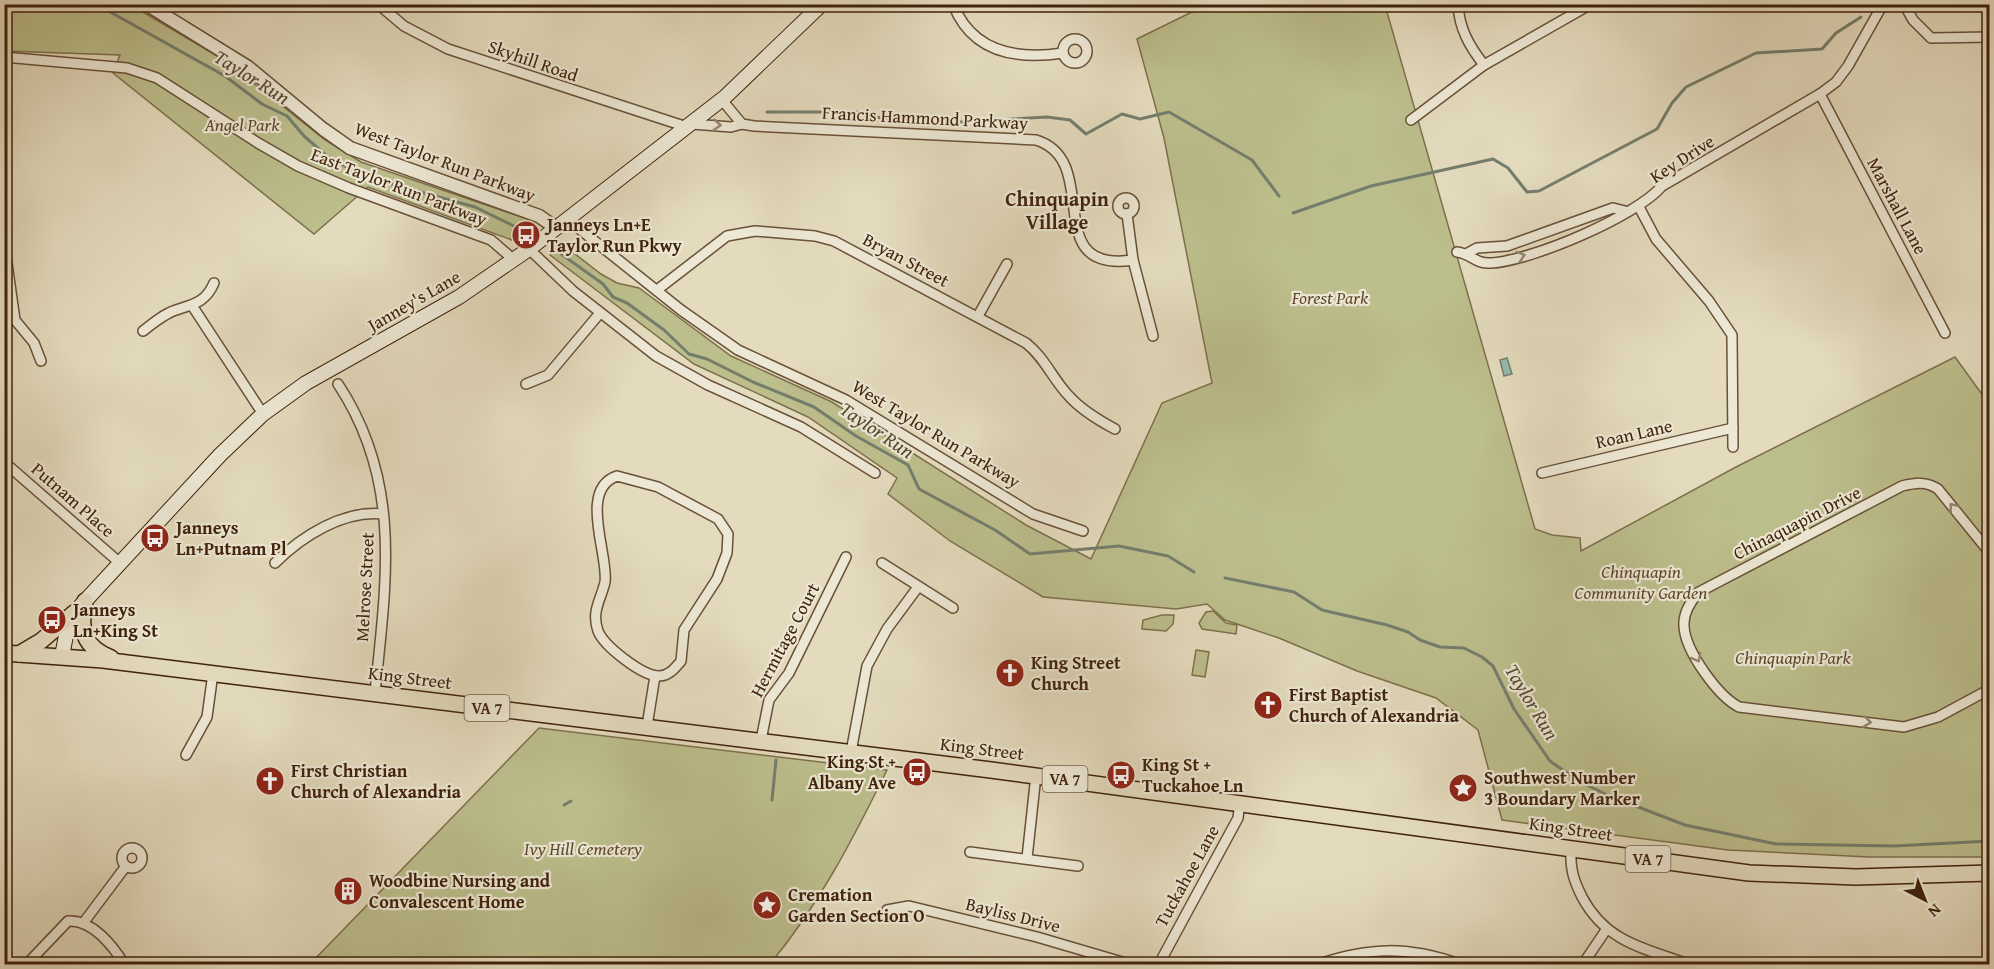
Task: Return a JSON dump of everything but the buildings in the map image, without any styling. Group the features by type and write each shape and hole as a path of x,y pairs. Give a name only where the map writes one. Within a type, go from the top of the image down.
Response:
{"main road":[{"name":"Janney's Lane","path":"62,656 68,625 74,613 220,455 263,414 306,383 428,316 529,249 722,100 822,4"},
{"path":"85,601 81,625 85,640 96,651 122,663"},
{"path":"12,654 40,641 74,613"},
{"name":"King Street","path":"12,654 62,656 213,673 761,740 1240,802 1749,873 1856,877 1989,873"}],"street":[{"name":"West Taylor Run Parkway","path":"147,4 232,56 323,129 350,147 561,223 738,350 846,400 1033,513 1083,531"},
{"name":"Skyhill Road","path":"378,4 404,26 448,49 689,125"},
{"path":"953,4 970,33 996,51 1013,55 1063,54"},
{"path":"1458,4 1466,40 1484,65"},
{"path":"1411,120 1484,65 1591,4"},
{"name":"Key Drive","path":"1733,447 1732,334 1706,296 1656,239 1639,207 1652,198 1662,186 1820,94 1836,82 1848,66 1883,4"},
{"path":"1904,4 1913,20 1932,38 1989,37"},
{"name":"East Taylor Run Parkway","path":"4,57 85,62 127,68 149,75 173,87 258,143 298,165 349,188 491,240 514,260"},
{"name":"Marshall Lane","path":"1820,94 1945,333"},
{"path":"722,100 742,124"},
{"name":"Francis Hammond Parkway","path":"689,125 742,124 1036,140 1047,143 1065,161 1078,234 1086,248 1095,257 1104,261 1133,260"},
{"path":"1625,211 1613,208 1507,246 1477,248 1462,253 1477,263 1512,259 1597,229 1613,222 1625,211 1639,207"},
{"path":"1127,214 1133,260 1153,336"},
{"name":"Bryan Street","path":"657,290 726,236 755,231 834,241 978,316 1034,349 1068,395 1094,418 1115,429"},
{"path":"4,242 15,320 34,343 41,361"},
{"path":"529,249 600,313 678,370 771,416 801,427 875,473"},
{"path":"978,316 1007,264"},
{"path":"143,331 175,310 193,307 209,295 214,283"},
{"path":"193,307 263,414"},
{"path":"526,384 548,375 600,313"},
{"name":"Melrose Street","path":"338,384 355,410 372,449 380,479 386,562 375,693"},
{"name":"Roan Lane","path":"1542,473 1733,428"},
{"name":"Putnam Place","path":"4,462 120,563"},
{"path":"617,476 658,487 718,519 728,534 727,553 717,579 684,630 681,661 669,673 655,676 610,649 598,632 595,619 595,608 604,583 597,534 601,491 609,479 617,476"},
{"name":"Chinaquapin Drive","path":"1989,553 1938,489 1929,484 1915,483 1902,486 1699,592 1690,603 1684,626 1696,656 1718,692 1739,707 1904,727 1938,717 1989,689"},
{"path":"275,563 291,547 330,525 370,513 383,514"},
{"name":"Hermitage Court","path":"761,740 769,700 789,673 846,557"},
{"path":"882,563 953,608"},
{"path":"852,752 867,666 887,629 918,587"},
{"path":"186,755 207,717 213,673"},
{"path":"647,726 655,676"},
{"path":"1028,858 1036,776"},
{"name":"Tuckahoe Lane","path":"1159,964 1238,818 1240,802"},
{"path":"1571,849 1570,869 1575,882 1588,908 1606,930 1633,945 1688,964"},
{"path":"970,852 1078,866"},
{"path":"84,922 126,866"},
{"name":"Bayliss Drive","path":"887,910 909,906 1037,937 1129,964"},
{"path":"27,964 69,921 84,922 114,949 124,964"},
{"path":"1583,964 1606,930"},
{"path":"1318,964 1352,954 1385,950 1416,953 1459,964"}],"green space":[{"name":"Angel Park","path":"5,5 131,5 226,61 325,140 361,162 533,221 536,226 520,243 368,187 314,234 113,73 120,55 5,51"},
{"path":"1206,5 1385,5 1535,529 1552,535 1580,538 1581,551 1736,467 1955,357 1989,404 1989,857 1869,857 1728,850 1502,820 1478,730 1436,698 1357,671 1279,638 1225,620 1207,604 1176,609 1043,597 950,541 888,494 897,478 808,417 694,364 550,255 562,244 601,274 617,283 639,288 731,356 832,402 1026,525 1091,559 1162,403 1212,383 1164,138 1137,39"},
{"path":"1213,611 1226,623 1237,625 1236,634 1202,629 1199,623 1206,612"},
{"path":"1162,615 1174,615 1173,624 1166,631 1142,629 1143,620"},
{"path":"1196,650 1209,652 1205,677 1192,675"},
{"name":"Ivy Hill Cemetery","path":"539,728 887,770 820,895 770,964 310,964"}],"shaded area":[{"path":"1507,358 1512,374 1504,376 1500,360"}],"waterway":[{"name":"Taylor Run","path":"96,4 225,76 262,104 287,116 304,136 329,158 366,177 475,207 520,229"},
{"path":"1293,213 1371,186 1493,159 1508,168 1527,192 1539,191 1657,129 1672,103 1686,87 1756,53 1822,49 1836,33 1861,17"},
{"path":"767,112 857,112 896,122 963,122 1047,117 1070,120 1086,134 1122,114 1140,119 1169,112 1252,160 1279,196"},
{"name":"Taylor Run","path":"557,251 603,284 613,297 627,303 664,330 689,354 707,359 753,382 814,407 856,436 908,465 919,489 995,530 1030,554 1119,546 1168,556 1194,572"},
{"name":"Taylor Run","path":"1225,578 1294,592 1322,610 1387,625 1440,647 1464,648 1482,657 1493,666 1514,709 1550,761 1577,780 1607,795 1685,825 1776,844 1894,846 1990,841"},
{"path":"772,800 776,760"},
{"path":"564,805 571,801"}],"place":[{"name":"Janneys Ln+E Taylor Run Pkwy","path":"526,235"},
{"name":"Janneys Ln+Putnam Pl","path":"155,538"},
{"name":"Janneys Ln+King St","path":"52,620"},
{"name":"King Street Church","path":"1010,673"},
{"name":"First Baptist Church of Alexandria","path":"1268,705"},
{"name":"King St + Albany Ave","path":"917,772"},
{"name":"King St + Tuckahoe Ln","path":"1121,775"},
{"name":"First Christian Church of Alexandria","path":"270,781"},
{"name":"Southwest Number 3 Boundary Marker","path":"1463,788"},
{"name":"Woodbine Nursing and Convalescent Home","path":"348,891"},
{"name":"Cremation Garden Section O","path":"767,905"}],"district":[{"name":"Chinquapin Village","path":"1057,210"}],"park label":[{"name":"Forest Park","path":"1330,298"},
{"name":"Chinquapin Community Garden","path":"1641,582"},
{"name":"Chinquapin Park","path":"1793,658"}]}
